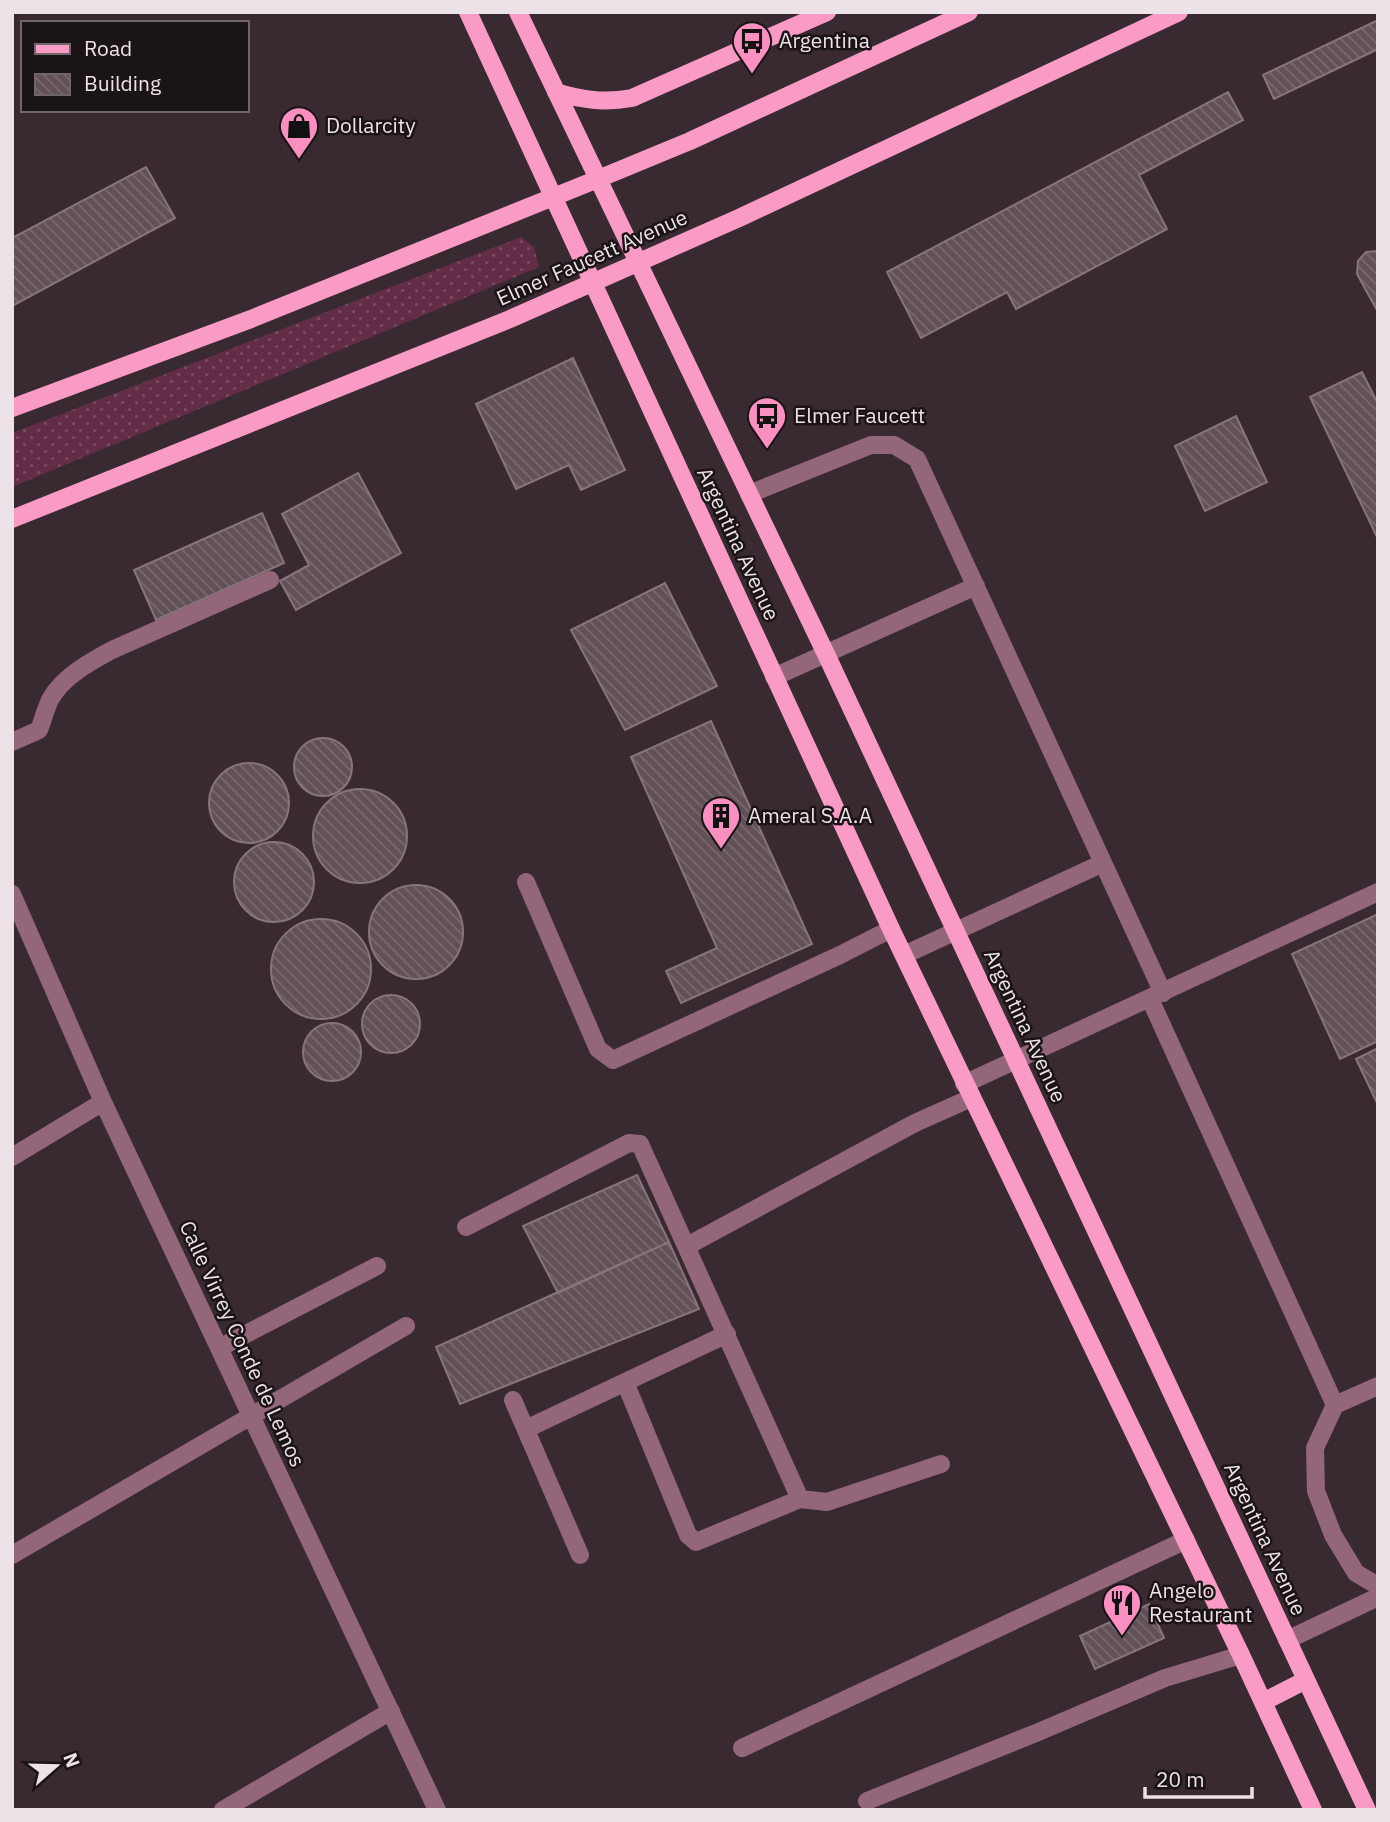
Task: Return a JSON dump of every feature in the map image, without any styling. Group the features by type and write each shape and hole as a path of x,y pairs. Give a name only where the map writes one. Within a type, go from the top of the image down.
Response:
{"main road":[{"path":"468,12 554,197"},
{"path":"518,12 598,179"},
{"path":"556,92 609,102 632,98 827,12"},
{"path":"12,408 251,319 690,141 969,12"},
{"name":"Elmer Faucett Avenue","path":"12,519 289,410 638,263 1179,12"},
{"name":"Argentina Avenue","path":"598,179 825,653 1367,1810"},
{"name":"Argentina Avenue","path":"554,197 967,1091 1186,1540 1313,1810"},
{"path":"1263,1702 1306,1681"}],"street":[{"path":"748,494 871,445 894,445 917,459 1103,863 1156,996 1335,1405"},
{"path":"12,742 39,730 51,699 67,680 88,663 270,580"},
{"path":"774,677 976,586"},
{"path":"904,955 1103,863"},
{"path":"526,882 598,1049 613,1060 891,929"},
{"path":"687,1246 915,1123 1016,1061 1378,892"},
{"name":"Calle Virrey Conde de Lemos","path":"12,894 103,1102 437,1810"},
{"path":"12,1157 103,1102"},
{"path":"466,1227 634,1142 640,1144 800,1499"},
{"path":"219,1348 377,1266"},
{"path":"12,1555 406,1326"},
{"path":"526,1429 727,1334"},
{"path":"625,1382 692,1540 696,1542 800,1499 827,1502 941,1464"},
{"path":"1378,1386 1335,1405 1315,1448 1316,1490 1332,1535 1356,1573 1378,1586"},
{"path":"513,1400 580,1555"},
{"path":"742,1748 1186,1540"},
{"path":"1287,1640 1378,1597"},
{"path":"867,1801 1165,1678 1241,1655"},
{"path":"222,1810 391,1712"}],"shaded area":[{"path":"521,237 534,247 539,267 12,487 12,433"}],"building":[{"path":"1378,20 1378,49 1274,99 1263,75"},
{"path":"1228,92 1243,120 1139,175 1167,229 1016,309 1007,292 921,338 887,272"},
{"path":"146,167 175,218 12,306 12,238"},
{"path":"1378,251 1378,312 1357,274 1358,261 1366,252"},
{"path":"573,358 625,470 581,490 569,465 516,489 476,404"},
{"path":"1362,372 1378,404 1378,539 1310,397"},
{"path":"1236,416 1267,482 1205,511 1175,446"},
{"path":"358,473 401,553 296,610 280,581 309,565 282,514"},
{"path":"262,513 284,563 156,620 134,570"},
{"path":"665,583 717,686 625,730 571,630"},
{"name":"Ameral S.A.A","path":"711,721 812,944 681,1003 666,971 717,948 631,757"},
{"path":"317,738 329,738 344,746 352,761 352,773 344,788 329,796 317,796 302,788 294,773 294,761 302,746"},
{"path":"249,763 264,766 277,775 286,788 289,803 286,818 277,831 264,840 249,843 234,840 221,831 212,818 209,803 212,788 221,775 234,766"},
{"path":"360,789 378,792 393,803 404,818 407,836 404,854 393,869 378,880 360,883 342,880 327,869 316,854 313,836 316,818 327,803 342,792"},
{"path":"274,842 289,845 302,854 311,867 314,882 311,897 302,910 289,919 274,922 259,919 246,910 237,897 234,882 237,867 246,854 259,845"},
{"path":"416,885 434,888 449,899 460,914 463,932 460,950 449,965 434,976 416,979 398,976 383,965 372,950 369,932 372,914 383,899 398,888"},
{"path":"1378,914 1378,1041 1340,1059 1292,954"},
{"path":"321,919 349,927 363,941 371,969 363,997 349,1011 321,1019 293,1011 279,997 271,969 279,941 293,927"},
{"path":"385,995 397,995 412,1003 420,1018 420,1030 412,1045 397,1053 385,1053 370,1045 362,1030 362,1018 370,1003"},
{"path":"326,1023 338,1023 353,1031 361,1046 361,1058 353,1073 338,1081 326,1081 311,1073 303,1058 303,1046 311,1031"},
{"path":"1378,1048 1378,1105 1356,1059"},
{"path":"637,1175 669,1242 558,1293 523,1226"},
{"path":"669,1242 699,1309 460,1404 436,1347"},
{"name":"Angelo Restaurant","path":"1149,1604 1164,1638 1095,1669 1080,1636"}],"place":[{"name":"Argentina","path":"752,75"},
{"name":"Dollarcity","path":"299,160"},
{"name":"Elmer Faucett","path":"767,450"},
{"name":"Ameral S.A.A","path":"721,850"},
{"name":"Angelo Restaurant","path":"1122,1637"}]}
